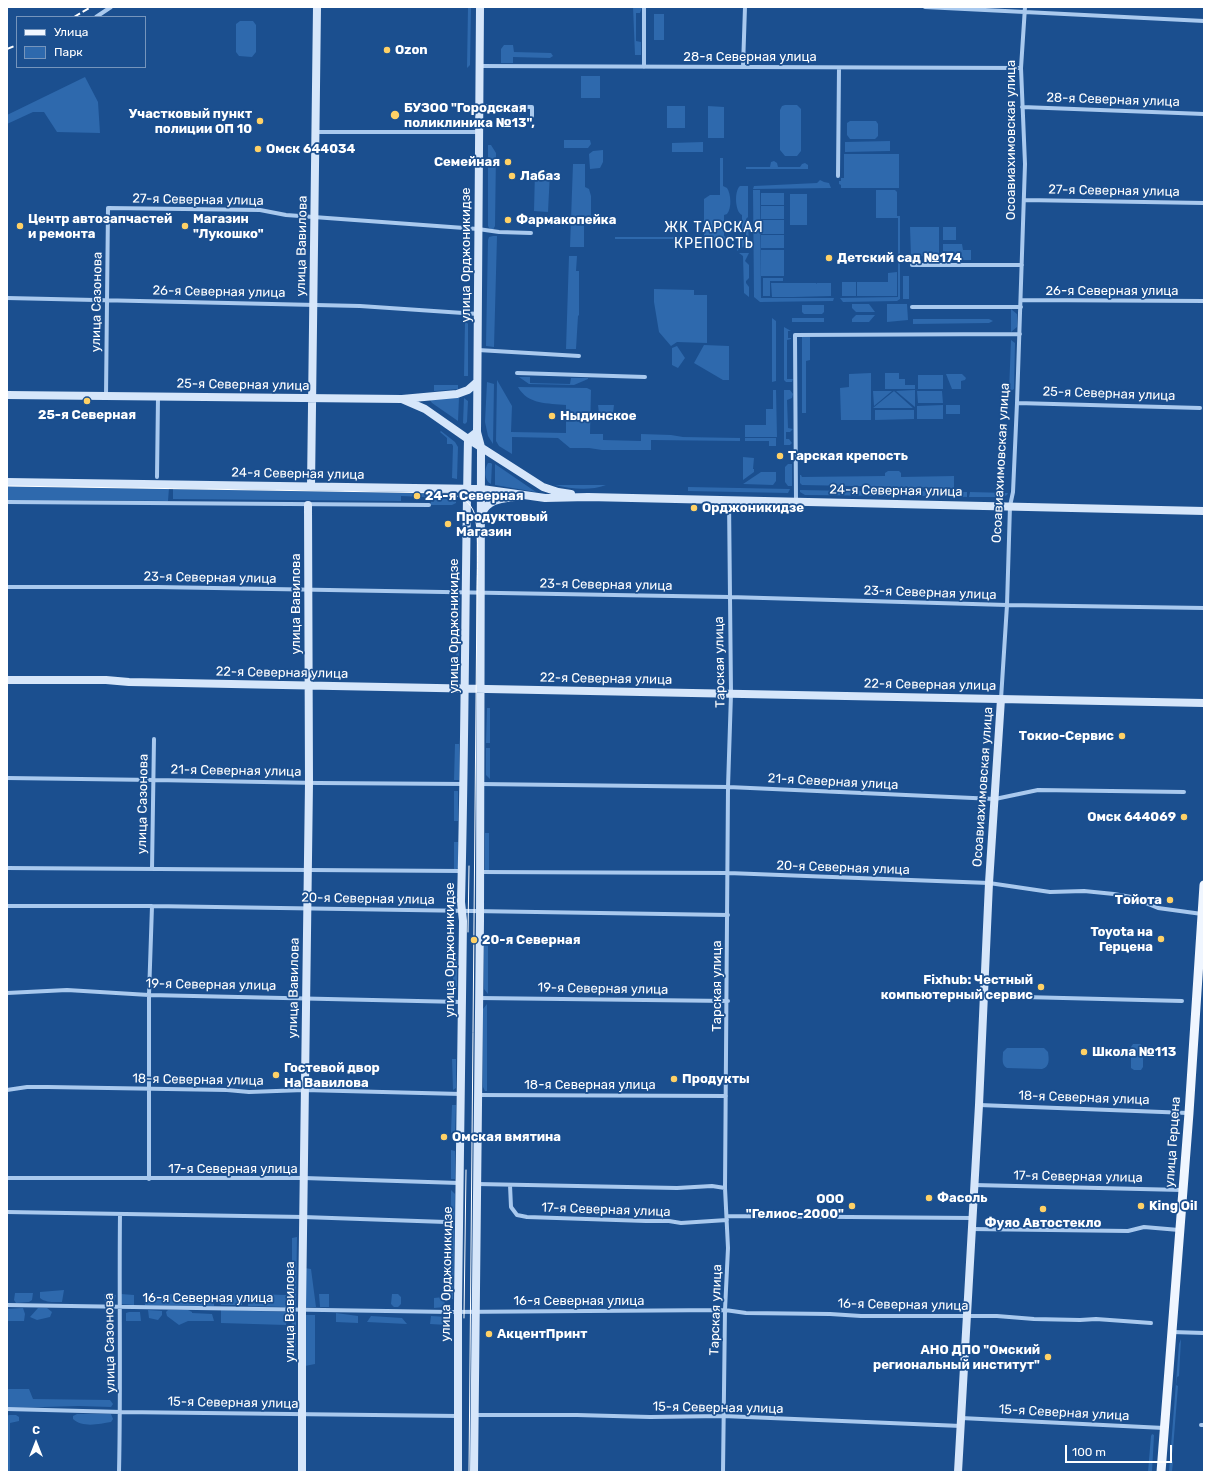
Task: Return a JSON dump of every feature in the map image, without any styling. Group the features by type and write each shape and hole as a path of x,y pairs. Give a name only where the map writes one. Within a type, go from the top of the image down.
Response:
{"main road":[{"name":"улица Вавилова","path":"311,486 317,7"},
{"name":"улица Орджоникидзе","path":"474,1472 477,1311 482,513 481,447 477,432 480,7"},
{"path":"402,399 457,394 468,390 477,382"},
{"name":"25-я Северная улица","path":"7,395 402,399 425,409 468,439"},
{"path":"468,439 477,432"},
{"name":"улица Орджоникидзе","path":"458,1472 458,1311 462,1002 461,910 468,439"},
{"name":"24-я Северная улица","path":"468,439 543,487 558,492 588,497"},
{"name":"24-я Северная улица","path":"7,482 482,489 521,496 557,499 588,497 1204,511"},
{"path":"482,513 486,506 494,501 521,496"},
{"name":"улица Вавилова","path":"302,1472 304,1090 309,783 307,590 308,505"},
{"name":"22-я Северная улица","path":"7,680 106,680 129,682 1204,703"},
{"name":"Осоавиахимовская улица","path":"958,1472 979,1105 989,883 1001,699"},
{"name":"улица Герцена","path":"1161,1472 1182,1190 1200,1001 1204,886"}],"street":[{"path":"98,16 111,7"},
{"path":"644,7 644,67"},
{"path":"743,68 745,7"},
{"path":"925,7 1025,9 1204,21"},
{"name":"Осоавиахимовская улица","path":"1001,699 1007,605 1010,506 1013,492 1021,307 1025,164 1021,68 1025,9"},
{"name":"28-я Северная улица","path":"479,66 1021,68"},
{"path":"838,176 839,68"},
{"path":"479,106 532,107 532,116"},
{"name":"28-я Северная улица","path":"1022,107 1204,114"},
{"path":"315,132 479,132"},
{"name":"27-я Северная улица","path":"1024,200 1204,203"},
{"name":"27-я Северная улица","path":"108,208 260,210 286,215 478,229 499,232 531,233"},
{"name":"улица Сазонова","path":"106,396 108,208"},
{"path":"912,265 1022,265"},
{"name":"26-я Северная улица","path":"7,298 313,304 478,314"},
{"name":"26-я Северная улица","path":"1021,300 1204,301"},
{"path":"912,307 1021,307"},
{"path":"796,501 795,335 1020,334"},
{"path":"478,350 579,356"},
{"path":"517,373 645,377"},
{"path":"157,477 158,397"},
{"name":"25-я Северная улица","path":"1017,403 1200,408"},
{"name":"Тарская улица","path":"723,1472 725,1310 728,1248 725,1188 728,1001 728,787 731,694 729,500"},
{"path":"7,502 430,506"},
{"name":"23-я Северная улица","path":"7,587 157,587 729,597 1007,605 1204,608"},
{"name":"улица Сазонова","path":"152,869 154,739"},
{"name":"21-я Северная улица","path":"7,778 464,784"},
{"name":"21-я Северная улица","path":"480,784 728,787 995,799 1038,790 1184,792"},
{"path":"7,868 462,871"},
{"name":"20-я Северная улица","path":"480,872 728,873 989,883 1050,892 1084,891 1114,894 1131,897 1158,908 1202,914"},
{"name":"20-я Северная улица","path":"7,906 152,906 728,915"},
{"path":"149,1179 152,906"},
{"name":"19-я Северная улица","path":"7,993 67,990 150,995 462,1002"},
{"path":"984,996 1182,1000"},
{"name":"19-я Северная улица","path":"479,998 728,1001"},
{"name":"18-я Северная улица","path":"7,1090 26,1087 150,1088 249,1092 304,1090 461,1094"},
{"name":"18-я Северная улица","path":"478,1095 726,1096"},
{"name":"18-я Северная улица","path":"979,1105 1189,1113"},
{"name":"17-я Северная улица","path":"7,1178 304,1178 460,1183"},
{"name":"17-я Северная улица","path":"477,1184 677,1188 712,1186 725,1188"},
{"name":"17-я Северная улица","path":"510,1185 511,1207 517,1215 527,1217 646,1221 660,1220 682,1223 727,1218 972,1218"},
{"name":"17-я Северная улица","path":"974,1185 1182,1190"},
{"path":"7,1212 303,1217 446,1222"},
{"name":"улица Сазонова","path":"119,1472 120,1214"},
{"path":"971,1229 1128,1231 1148,1227 1180,1230"},
{"name":"16-я Северная улица","path":"7,1305 458,1311 725,1310 746,1313 861,1316 997,1316 1034,1319 1096,1319 1151,1323"},
{"path":"1172,1332 1204,1334"},
{"name":"15-я Северная улица","path":"7,1409 120,1412 458,1416"},
{"name":"15-я Северная улица","path":"474,1415 650,1417 724,1416 1165,1428"}],"green space":[{"path":"468,7 471,7 470,65 467,68"},
{"path":"633,7 642,7 640,13 636,13 636,41 641,42 641,55 635,55"},
{"path":"654,14 664,14 664,40 654,40"},
{"path":"240,21 253,21 256,25 256,52 252,57 239,56 236,52 236,24"},
{"path":"504,45 513,45 514,52 551,53 553,56 550,58 513,57 513,63 501,63 501,49"},
{"path":"581,76 600,76 600,98 581,98"},
{"path":"85,77 98,102 100,133 57,132 44,112 33,112 7,124 7,115"},
{"path":"797,105 801,109 801,151 797,156 785,156 780,150 780,110 782,106"},
{"path":"667,106 685,106 685,128 667,128"},
{"path":"708,106 724,107 724,138 708,138"},
{"path":"850,121 876,121 878,124 878,136 875,139 850,139 847,135 847,123"},
{"path":"564,140 590,140 591,144 588,148 564,148"},
{"path":"890,141 890,151 845,152 845,142"},
{"path":"703,142 703,152 672,152 672,143"},
{"path":"488,145 491,145 496,153 495,226 493,230 488,226"},
{"path":"603,150 603,162 600,168 590,169 589,154 593,151"},
{"path":"844,154 899,154 899,188 841,188 839,181 841,181 841,178 844,178"},
{"path":"720,158 723,158 723,186 727,188 730,197 729,211 724,215 724,236 729,239 728,244 723,245 719,239 615,239 615,237 704,237 704,199 710,195 720,195"},
{"path":"774,161 777,163 778,167 800,167 805,163 808,165 808,169 746,169 746,167 770,167 771,162"},
{"path":"573,164 585,164 585,187 589,189 591,196 591,219 584,219 584,247 570,247"},
{"path":"535,171 550,172 548,212 534,211"},
{"path":"820,180 829,183 831,188 753,189 754,186 817,183"},
{"path":"740,186 748,186 748,217 746,219 746,223 748,226 749,243 737,251 737,238 746,236 746,232 742,232 742,215 738,210 736,201 737,192"},
{"path":"753,190 760,190 761,298 834,298 833,301 760,302 754,297"},
{"path":"876,190 895,190 897,192 897,216 900,216 900,299 897,301 843,302 840,298 898,297 898,218 876,218"},
{"path":"761,193 784,193 784,205 761,205"},
{"path":"790,194 807,194 807,225 790,225"},
{"path":"761,206 784,206 784,219 761,219"},
{"path":"761,220 784,220 784,234 761,234"},
{"path":"910,227 939,227 939,256 911,256"},
{"path":"943,227 956,227 956,240 943,240"},
{"path":"761,235 784,235 784,248 761,248"},
{"path":"497,236 494,347 486,346 488,240 489,237"},
{"path":"943,244 962,244 963,250 971,250 971,260 943,260"},
{"path":"761,250 784,250 784,276 761,276"},
{"path":"739,253 749,253 745,261 749,265 749,278 746,283 749,287 749,297 744,293 743,256"},
{"path":"569,256 577,256 576,271 579,271 579,315 576,349 566,349"},
{"path":"897,272 897,296 857,296 857,282 888,282 888,273"},
{"path":"903,276 909,276 909,299 903,299"},
{"path":"763,278 783,278 783,281 770,281 770,296 763,296"},
{"path":"842,282 856,282 856,296 842,296"},
{"path":"771,283 831,283 831,296 772,297"},
{"path":"654,289 694,290 694,295 707,295 707,343 677,342 671,346 659,332 654,302"},
{"path":"852,304 869,304 875,312 856,312 852,308"},
{"path":"887,304 907,304 908,320 887,322"},
{"path":"802,305 824,305 824,312 822,314 804,314 802,312"},
{"path":"1011,309 1017,314 1017,327 1011,332"},
{"path":"856,315 875,315 869,322 852,322 852,319"},
{"path":"772,318 776,321 776,381 772,382"},
{"path":"792,318 824,318 824,322 792,322"},
{"path":"913,319 989,319 993,321 989,323 913,324"},
{"path":"465,320 468,324 468,376 464,376"},
{"path":"784,327 791,331 788,331 788,338 791,339 787,340 787,379 793,379 792,382 786,382 784,380"},
{"path":"802,337 810,337 810,360 806,361 806,413 802,413"},
{"path":"1011,340 1015,343 1014,389 1009,392"},
{"path":"704,345 729,346 729,380 723,380 694,363"},
{"path":"677,346 685,358 678,368 672,365 672,348"},
{"path":"871,373 871,420 841,420 840,388 849,387 849,374"},
{"path":"885,373 899,373 899,379 905,379 905,385 915,385 915,389 885,389"},
{"path":"946,374 962,374 966,378 965,380 961,381 961,389 952,389"},
{"path":"918,375 943,375 943,389 918,389"},
{"path":"519,377 530,377 530,383 570,384 571,378 588,379 574,385 529,384"},
{"path":"497,380 512,406 511,432 566,433 566,405 533,400 522,393 518,387 587,388 591,390 590,434 603,434 603,440 641,441 641,434 683,437 740,438 740,441 651,440 651,450 602,450 570,448 558,438 512,437 512,454 499,446 496,441"},
{"path":"487,382 494,384 493,444 488,436 485,422"},
{"path":"434,385 458,385 458,389 434,391"},
{"path":"773,390 776,390 777,437 745,437 745,425 766,425 766,409 773,409"},
{"path":"784,390 790,390 793,394 792,398 787,400 788,428 793,429 790,432 786,432 786,439 789,439 792,443 790,445 784,445"},
{"path":"915,390 915,407 896,391"},
{"path":"873,391 892,391 874,406"},
{"path":"894,391 913,408 873,408"},
{"path":"917,391 942,391 943,403 918,403"},
{"path":"434,398 459,398 458,421 432,403 430,400"},
{"path":"464,398 468,401 467,422 465,424 463,423"},
{"path":"598,405 614,405 613,413 599,413"},
{"path":"943,405 943,419 917,419 917,406"},
{"path":"946,405 960,405 960,414 946,414"},
{"path":"875,410 914,410 914,419 875,420"},
{"path":"441,431 455,442 458,447 457,479 452,478 453,446 452,444 447,444 447,438 440,432"},
{"path":"745,438 776,438 776,446 769,446 769,441 745,441"},
{"path":"743,457 754,458 754,472 743,480"},
{"path":"488,463 492,464 491,484 485,475"},
{"path":"495,464 536,492 495,485"},
{"path":"788,464 792,464 792,486 788,486 785,482 785,467"},
{"path":"888,471 899,471 901,473 901,477 954,476 954,488 802,485 800,483 800,475 802,477 885,476 885,473"},
{"path":"761,472 776,472 776,481 773,485 743,484"},
{"path":"555,485 606,485 580,489"},
{"path":"7,486 169,488 168,501 7,501"},
{"path":"173,486 439,491 441,498 456,501 456,503 452,505 431,505 431,501 424,501 424,497 401,496 401,501 173,499"},
{"path":"688,487 790,489 788,493 688,491"},
{"path":"800,490 908,492 904,496 805,495 800,492"},
{"path":"916,491 967,492 967,497 920,496"},
{"path":"970,492 1008,493 1003,497 969,497"},
{"path":"457,598 460,598 459,673 456,673"},
{"path":"487,708 490,708 490,743 486,743"},
{"path":"455,744 459,744 459,780 454,780"},
{"path":"486,748 490,748 490,779 486,775"},
{"path":"454,791 458,791 458,821 454,821"},
{"path":"485,833 489,833 489,871 485,871"},
{"path":"454,842 458,842 458,868 454,870"},
{"path":"484,935 488,935 488,994 484,989"},
{"path":"453,957 457,957 457,987 453,985"},
{"path":"487,1004 487,1091 485,1091 483,1087 483,1009"},
{"path":"1133,1044 1140,1044 1143,1046 1143,1067 1141,1070 1134,1070 1131,1068 1131,1047"},
{"path":"1007,1048 1044,1048 1048,1052 1048,1065 1042,1069 1007,1068 1003,1063 1003,1052"},
{"path":"452,1059 456,1059 456,1088 453,1090"},
{"path":"452,1105 456,1105 455,1133 451,1133"},
{"path":"451,1150 455,1151 455,1179 451,1179"},
{"path":"451,1190 455,1194 453,1299 450,1299"},
{"path":"297,1237 296,1307 292,1306 292,1238"},
{"path":"305,1268 311,1269 316,1307 304,1307"},
{"path":"64,1290 62,1302 42,1300 40,1298 40,1292"},
{"path":"15,1293 33,1293 32,1300 29,1302 16,1303 14,1300"},
{"path":"153,1293 155,1295 179,1294 186,1296 214,1296 214,1306 145,1305 144,1295"},
{"path":"104,1294 116,1295 113,1305 105,1302"},
{"path":"121,1294 134,1295 134,1305 121,1304"},
{"path":"248,1294 287,1295 287,1307 248,1306"},
{"path":"319,1294 329,1294 329,1307 320,1307"},
{"path":"392,1294 398,1294 401,1297 401,1304 398,1307 394,1307 391,1304"},
{"path":"220,1295 242,1295 242,1305 221,1305"},
{"path":"444,1297 445,1307 434,1308 434,1298"},
{"path":"23,1308 25,1314 24,1321 8,1321 7,1388 7,1309"},
{"path":"38,1308 47,1308 52,1312 50,1317 37,1320 30,1317"},
{"path":"148,1310 162,1311 162,1315 158,1320 149,1318"},
{"path":"168,1310 188,1310 192,1313 212,1314 214,1321 188,1321 179,1325 167,1316 166,1312"},
{"path":"221,1310 287,1312 286,1325 221,1323"},
{"path":"140,1312 141,1321 126,1321 126,1313"},
{"path":"292,1313 296,1313 296,1352 291,1352"},
{"path":"336,1313 358,1316 358,1323 336,1322"},
{"path":"305,1315 315,1315 315,1364 305,1366"},
{"path":"371,1316 402,1318 407,1324 367,1322"},
{"path":"431,1316 447,1317 447,1325 430,1324"},
{"path":"1181,1339 1171,1459 1173,1462 1172,1472 1169,1472 1179,1344"},
{"path":"7,1389 29,1389 33,1399 110,1400 113,1404 111,1407 79,1406 8,1408"},
{"path":"77,1414 111,1414 113,1419 111,1422 81,1424 73,1419 73,1416"},
{"path":"16,1415 19,1417 19,1421 10,1423 10,1472 7,1472 7,1416"},
{"path":"1152,1434 1154,1435 1152,1472 1148,1472 1151,1436"}],"tram line":[{"path":"7,486 448,493 463,499 473,510 477,526 478,563 469,1472"},
{"path":"468,932 469,866"},
{"path":"464,1318 466,1170"}],"railway":[{"path":"76,16 91,7"},
{"path":"7,49 16,45"}],"place":[{"name":"Ozon","path":"387,50"},
{"name":"БУЗОО \"Городская поликлиника №13\",","path":"395,115"},
{"name":"Участковый пункт полиции ОП 10","path":"260,121"},
{"name":"Омск 644034","path":"258,149"},
{"name":"Семейная","path":"508,162"},
{"name":"Лабаз","path":"512,176"},
{"name":"Фармакопейка","path":"508,220"},
{"name":"Центр автозапчастей и ремонта","path":"20,226"},
{"name":"Магазин \"Лукошко\"","path":"185,226"},
{"name":"Детский сад №174","path":"829,258"},
{"name":"25-я Северная","path":"87,401"},
{"name":"Ныдинское","path":"552,416"},
{"name":"Тарская крепость","path":"780,456"},
{"name":"24-я Северная","path":"417,496"},
{"name":"Орджоникидзе","path":"694,508"},
{"name":"Продуктовый Магазин","path":"448,524"},
{"name":"Токио-Сервис","path":"1122,736"},
{"name":"Омск 644069","path":"1184,817"},
{"name":"Тойота","path":"1170,900"},
{"name":"Toyota на Герцена","path":"1161,939"},
{"name":"20-я Северная","path":"474,940"},
{"name":"Fixhub: Честный компьютерный сервис","path":"1041,987"},
{"name":"Школа №113","path":"1084,1052"},
{"name":"Гостевой двор На Вавилова","path":"276,1075"},
{"name":"Продукты","path":"674,1079"},
{"name":"Oмская вмятина","path":"444,1137"},
{"name":"Фасоль","path":"929,1198"},
{"name":"ООО \"Гелиос-2000\"","path":"852,1206"},
{"name":"King Oil","path":"1141,1206"},
{"name":"Фуяо Автостекло","path":"1043,1209"},
{"name":"АкцентПринт","path":"489,1334"},
{"name":"АНО ДПО \"Омский региональный институт\"","path":"1048,1357"}],"district":[{"name":"ЖК ТАРСКАЯ КРЕПОСТЬ","path":"714,236"}]}
